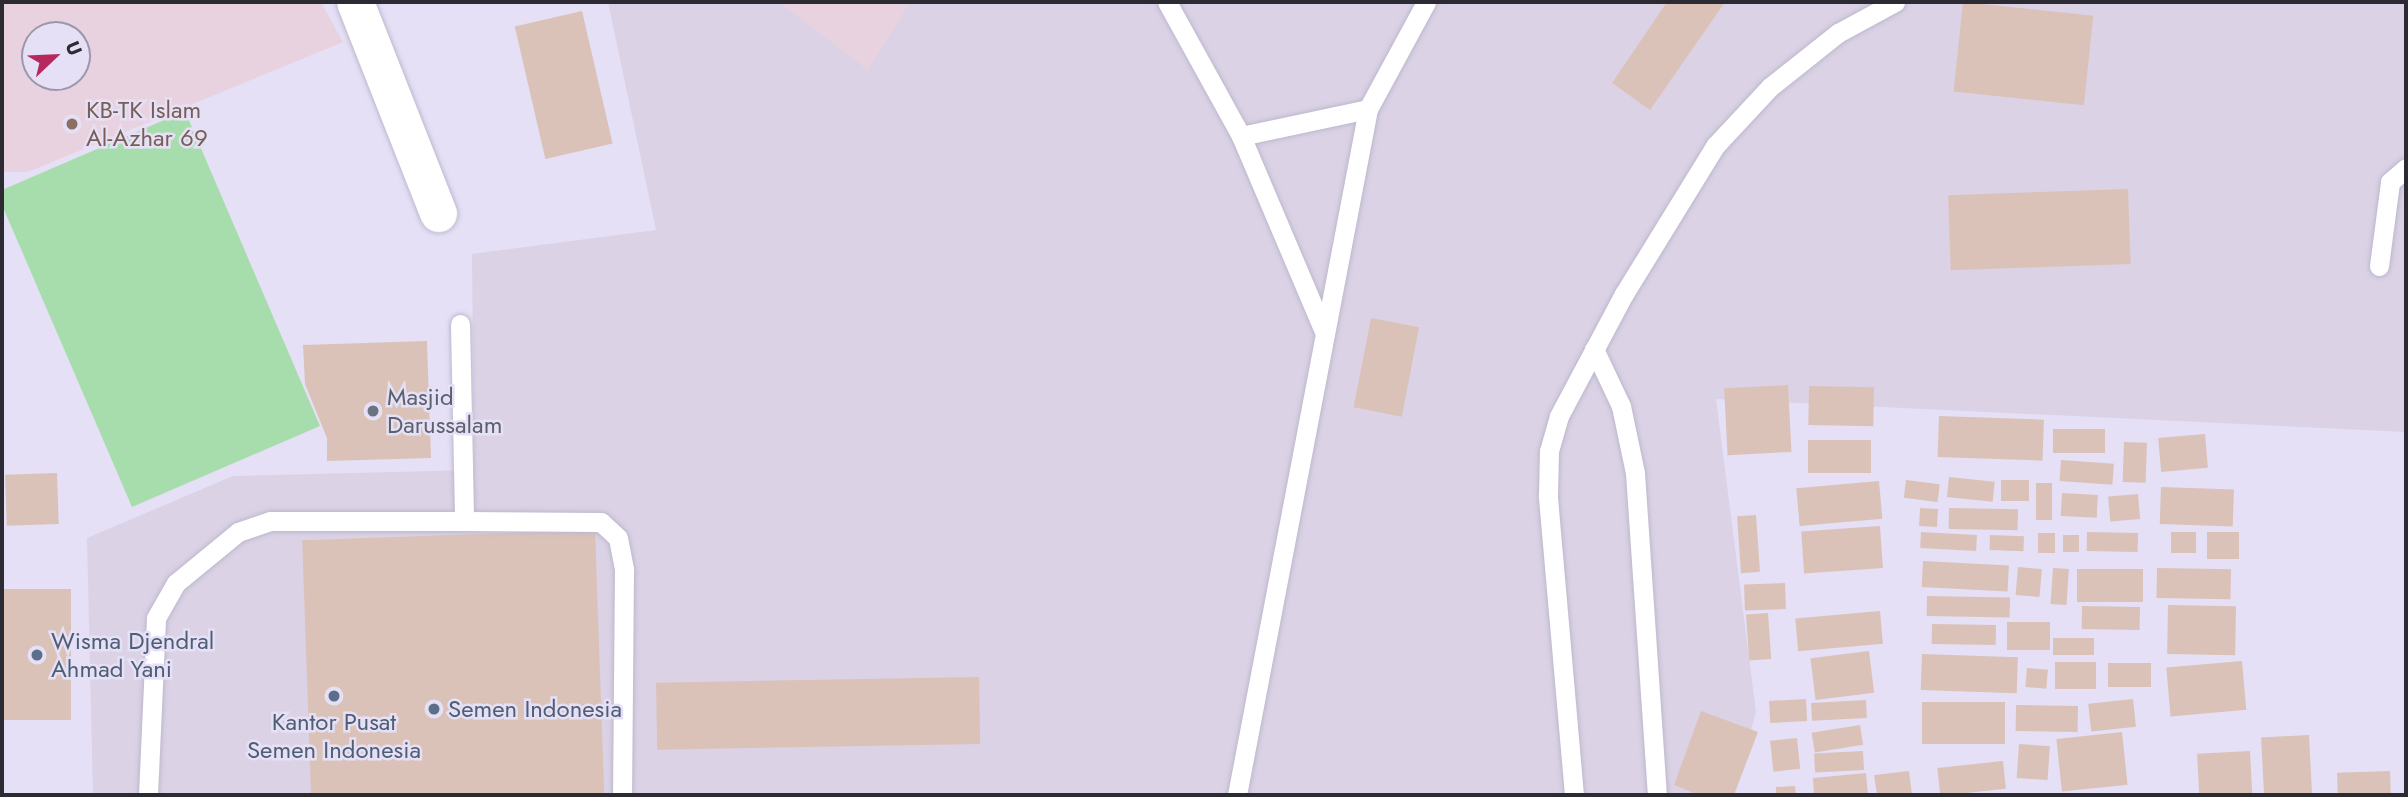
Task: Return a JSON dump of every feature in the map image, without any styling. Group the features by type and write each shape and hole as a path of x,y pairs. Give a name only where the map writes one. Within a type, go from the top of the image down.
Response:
{"street":[{"path":"355,2 438,213"}],"lane":[{"path":"1167,2 1241,136 1325,334"},
{"path":"1237,795 1368,109 1426,2"},
{"path":"1574,795 1548,495 1549,451 1559,416 1594,349 1715,146 1779,79 1838,33 1895,2"},
{"path":"1241,136 1368,109"},
{"path":"2379,266 2390,182 2406,168"},
{"path":"460,324 464,521"},
{"path":"1594,349 1621,406 1635,473 1657,795"},
{"path":"148,795 156,618 176,583 238,532 270,521 601,522 618,538 624,570 622,795"}],"shaded area":[{"name":"KB-TK Islam Al-Azhar 69","path":"2,2 321,2 343,42 28,172 2,172"},
{"path":"608,2 2406,2 2406,432 1716,399 1756,712 1733,795 93,795 87,538 233,476 474,470 472,254 656,230"},
{"path":"779,2 910,2 868,70"}],"green space":[{"path":"185,111 320,426 132,507 2,205 2,190"}],"building":[{"path":"1667,2 1725,2 1650,110 1612,83"},
{"path":"1963,2 2093,16 2084,105 1954,92"},
{"path":"582,11 613,144 545,159 515,27"},
{"path":"2128,189 2131,264 1951,270 1948,195"},
{"path":"1371,318 1419,327 1402,417 1354,407"},
{"name":"Masjid Darussalam","path":"427,341 431,458 327,461 327,438 305,384 303,345"},
{"path":"1788,385 1792,452 1728,455 1724,388"},
{"path":"1809,386 1874,387 1873,426 1808,425"},
{"path":"1939,416 2044,420 2043,461 1938,457"},
{"path":"2053,429 2105,429 2105,453 2053,453"},
{"path":"2205,434 2208,468 2161,472 2158,438"},
{"path":"1808,440 1871,440 1871,473 1808,473"},
{"path":"2124,442 2147,443 2146,483 2123,482"},
{"path":"2061,460 2114,464 2112,485 2060,481"},
{"path":"57,473 59,524 7,526 5,475"},
{"path":"1949,477 1995,482 1993,502 1947,497"},
{"path":"1906,480 1940,484 1938,502 1904,498"},
{"path":"2001,480 2029,480 2029,501 2001,501"},
{"path":"1879,481 1882,519 1800,526 1796,488"},
{"path":"2036,483 2052,483 2052,520 2036,520"},
{"path":"2161,487 2234,490 2233,527 2160,524"},
{"path":"2062,493 2098,495 2097,518 2061,516"},
{"path":"2138,494 2140,519 2110,522 2108,497"},
{"path":"1920,508 1938,509 1937,527 1919,526"},
{"path":"1949,508 2018,509 2018,530 1949,529"},
{"path":"1756,515 1760,572 1741,573 1737,516"},
{"path":"1880,526 1883,568 1804,573 1801,532"},
{"path":"595,530 604,795 311,795 302,540"},
{"path":"1921,532 1977,535 1976,551 1920,548"},
{"path":"2087,532 2138,533 2138,552 2087,551"},
{"path":"2171,532 2196,532 2196,553 2171,553"},
{"path":"2207,532 2239,532 2239,559 2207,559"},
{"path":"2038,533 2055,533 2055,553 2038,553"},
{"path":"1990,535 2024,536 2023,551 1989,550"},
{"path":"2063,535 2079,535 2079,552 2063,552"},
{"path":"1923,561 2009,566 2008,591 1922,587"},
{"path":"2018,567 2042,569 2039,597 2016,595"},
{"path":"2053,568 2069,569 2066,605 2050,604"},
{"path":"2157,568 2231,569 2230,599 2156,598"},
{"path":"2077,569 2143,569 2143,602 2077,602"},
{"path":"1785,583 1786,609 1745,610 1744,584"},
{"name":"Wisma Djendral Ahmad Yani","path":"2,589 71,589 71,720 2,720"},
{"path":"1927,596 2010,597 2010,617 1927,616"},
{"path":"2168,605 2236,606 2235,655 2167,654"},
{"path":"2082,606 2140,607 2140,630 2082,629"},
{"path":"1880,611 1883,644 1798,651 1795,618"},
{"path":"1768,613 1771,659 1749,660 1746,615"},
{"path":"2007,622 2050,622 2050,650 2007,650"},
{"path":"1932,624 1996,625 1996,645 1932,644"},
{"path":"2053,638 2094,638 2094,655 2053,655"},
{"path":"1869,651 1874,693 1816,700 1810,658"},
{"path":"1922,654 2018,657 2017,693 1921,690"},
{"path":"2242,661 2246,710 2171,716 2166,668"},
{"path":"2055,662 2096,662 2096,689 2055,689"},
{"path":"2108,663 2151,663 2151,687 2108,687"},
{"path":"2027,668 2048,670 2046,689 2025,687"},
{"path":"979,677 980,744 657,750 656,683"},
{"path":"1806,699 1807,721 1770,723 1769,701"},
{"path":"2133,699 2136,727 2091,732 2088,704"},
{"path":"1866,700 1867,718 1812,721 1811,703"},
{"path":"1922,702 2005,702 2005,744 1922,744"},
{"path":"2016,705 2078,706 2078,732 2016,731"},
{"path":"1701,711 1758,732 1734,795 1699,795 1674,785"},
{"path":"1860,725 1863,745 1815,752 1812,733"},
{"path":"2122,732 2128,785 2062,792 2056,739"},
{"path":"2309,735 2312,795 2264,795 2261,738"},
{"path":"1797,738 1800,769 1773,772 1770,741"},
{"path":"2019,744 2050,746 2048,780 2017,778"},
{"path":"1863,751 1864,770 1815,773 1814,754"},
{"path":"2250,751 2252,794 2199,795 2197,754"},
{"path":"2003,761 2006,789 1940,795 1937,768"},
{"path":"1909,771 1912,795 1877,795 1874,775"},
{"path":"2390,771 2391,795 2338,795 2337,773"},
{"path":"1866,773 1868,795 1814,795 1813,778"},
{"path":"1795,786 1796,795 1776,795 1776,787"}],"place":[{"name":"KB-TK Islam Al-Azhar 69","path":"72,124"},
{"name":"Masjid Darussalam","path":"373,411"},
{"name":"Wisma Djendral Ahmad Yani","path":"37,655"},
{"name":"Kantor Pusat Semen Indonesia","path":"334,696"},
{"name":"Semen Indonesia","path":"434,709"}]}
